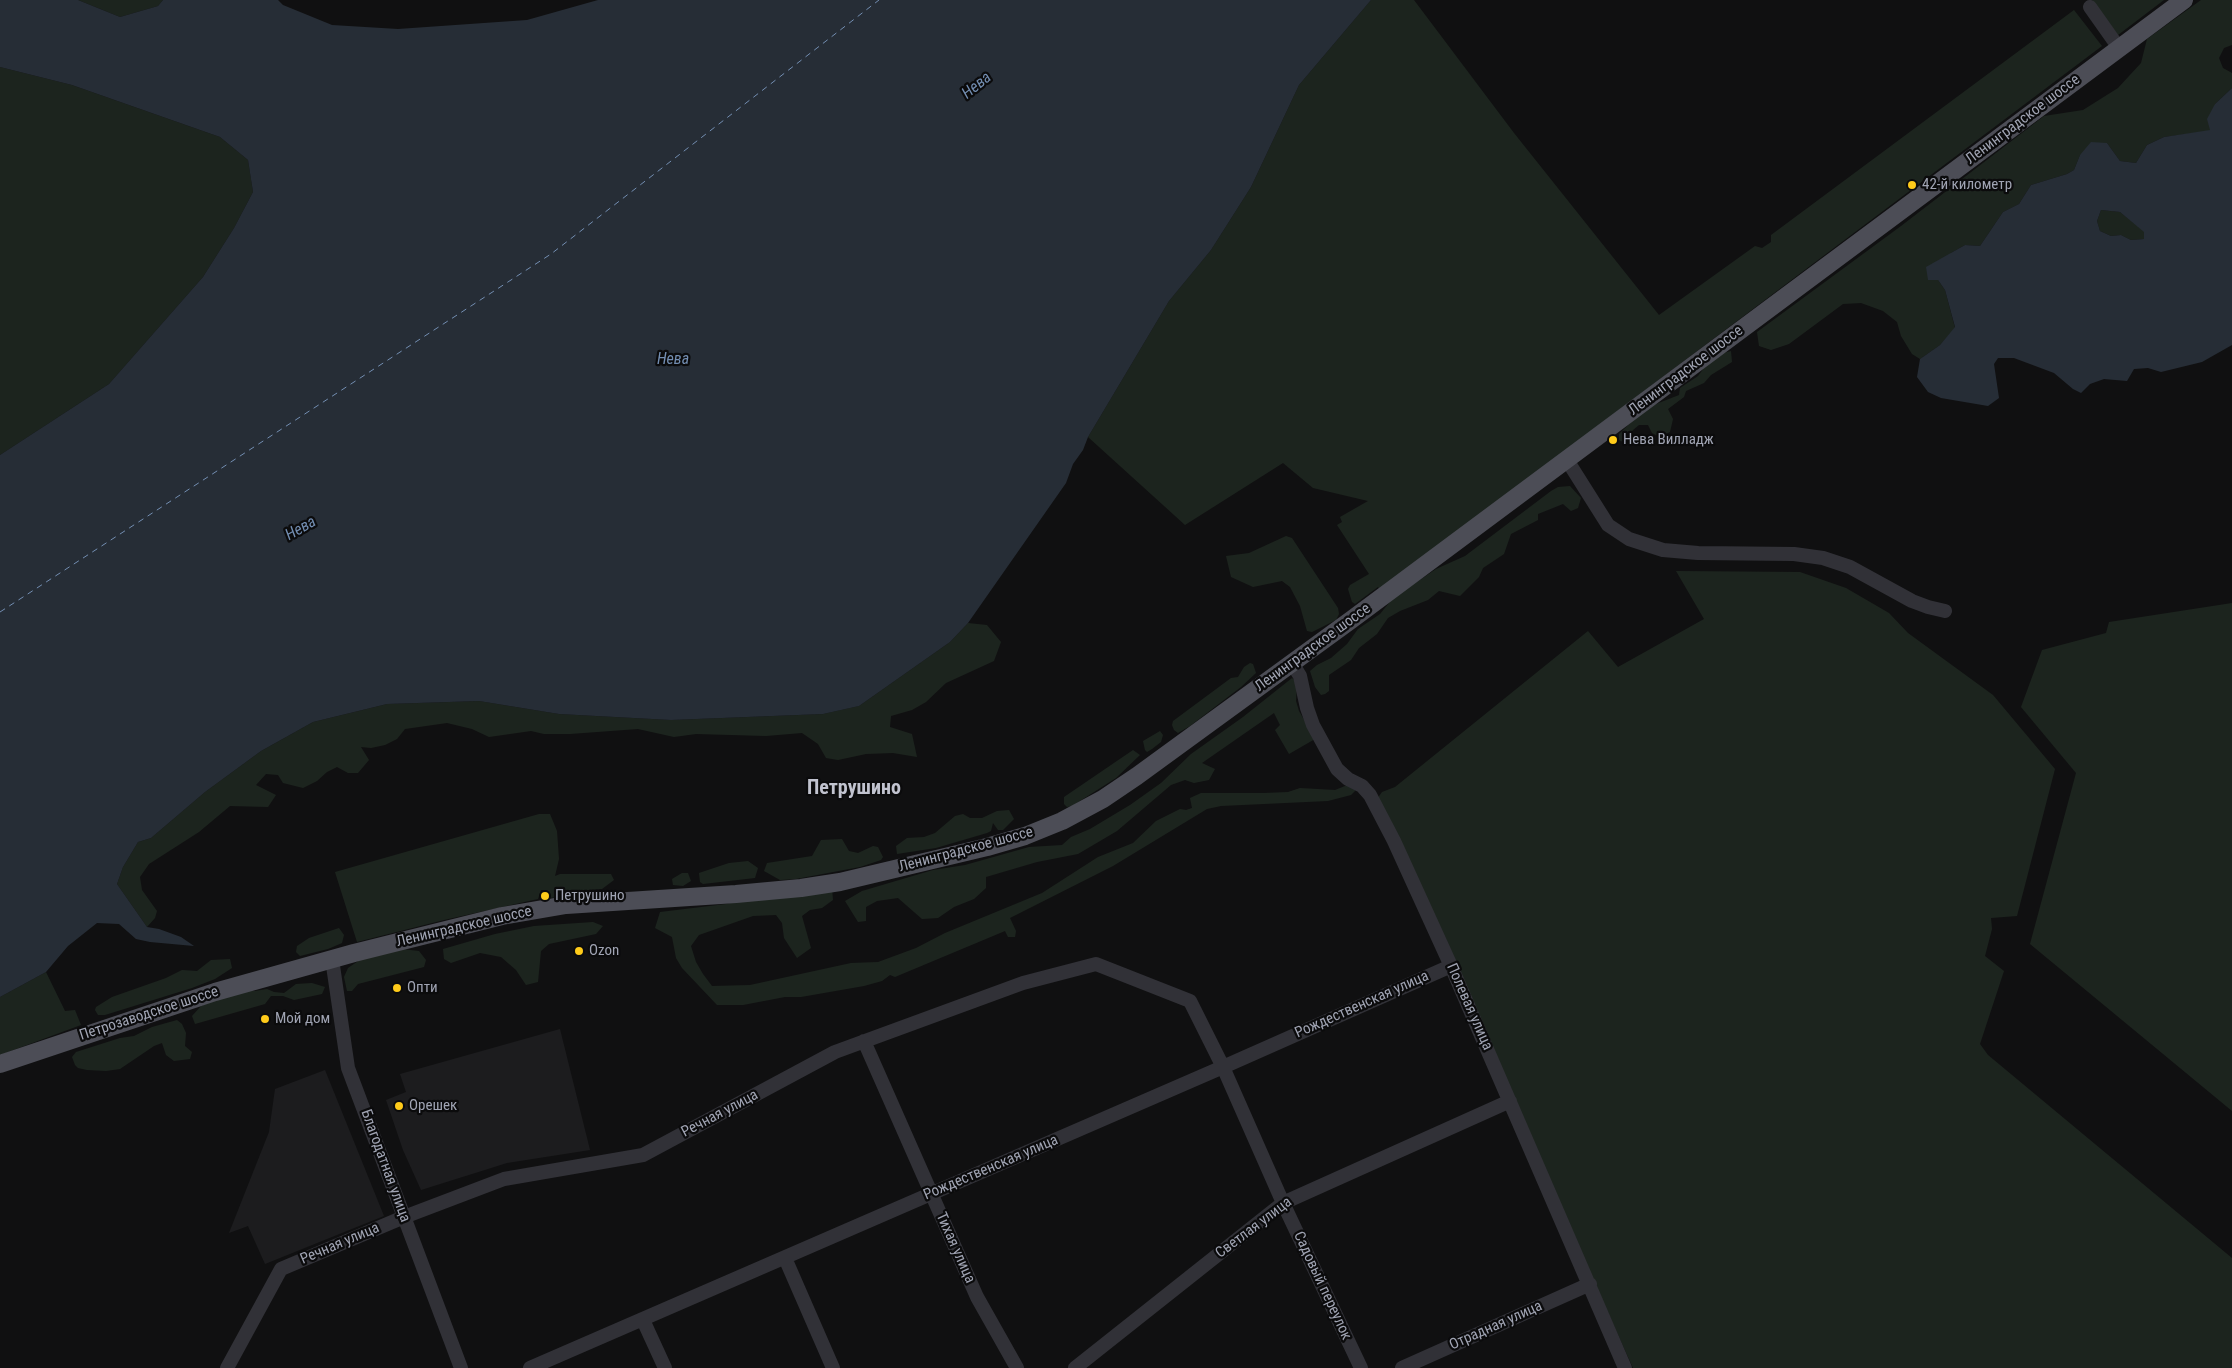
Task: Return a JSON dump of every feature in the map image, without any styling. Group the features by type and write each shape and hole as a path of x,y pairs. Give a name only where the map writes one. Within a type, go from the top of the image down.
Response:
{"main road":[{"name":"Ленинградское шоссе","path":"298,968 502,916 543,908 792,889 840,882 1019,838 1050,826 1102,799 1137,776 1567,460 2184,0"},
{"name":"Петрозаводское шоссе","path":"0,1064 215,992 298,968"}],"street":[{"path":"2090,7 2119,48"},
{"path":"1567,460 1608,525 1629,538 1663,550 1698,553 1794,554 1823,558 1850,567 1928,608 1945,611"},
{"name":"Полевая улица","path":"1292,663 1300,676 1307,708 1314,725 1337,769 1348,779 1362,786 1370,795 1394,841 1451,966 1625,1368"},
{"name":"Благодатная улица","path":"332,959 348,1068 461,1368"},
{"name":"Речная улица","path":"227,1368 281,1269 404,1217 504,1179 643,1155 835,1052 1023,983 1096,964 1190,1002 1223,1067"},
{"name":"Рождественская улица","path":"530,1368 1451,966"},
{"name":"Тихая улица","path":"864,1041 977,1297 1017,1368"},
{"name":"Садовый переулок","path":"1223,1067 1283,1202 1361,1368"},
{"name":"Светлая улица","path":"1075,1368 1283,1202 1510,1101"},
{"path":"785,1258 834,1368"},
{"name":"Отрадная улица","path":"1402,1368 1590,1284"},
{"path":"643,1320 665,1368"}],"shaded area":[{"path":"78,0 163,0 158,6 120,17"},
{"path":"1371,0 1414,0 1514,133 1659,315 1755,246 1762,248 1771,242 1771,235 2074,10 2102,46 1380,590 1378,587 1355,604 1352,602 1348,589 1350,585 1369,574 1337,525 1342,522 1340,517 1368,501 1313,488 1283,463 1185,525 1088,437 1169,301 1211,250 1251,187 1299,85"},
{"path":"2092,0 2164,0 2118,35"},
{"path":"2201,0 2232,0 2232,45 2224,48 2219,58 2223,68 2232,73 2232,88 2215,104 2210,131 2164,137 2147,145 2136,163 2120,161 2107,143 2080,155 2074,170 2067,174 2031,185 2019,204 2003,212 1980,246 1965,245 1951,253 1938,280 1945,290 1955,328 1940,345 1920,359 1912,354 1901,336 1897,322 1883,311 1861,303 1843,304 1789,344 1771,350 1759,346 1757,332 1901,226 2044,116 2083,110 2118,88 2141,63 2147,39"},
{"path":"0,67 72,85 220,137 248,160 253,192 234,228 203,277 109,384 0,455"},
{"path":"2101,210 2120,212 2145,232 2144,239 2131,240 2121,235 2111,236 2100,231 2097,221"},
{"path":"1731,351 1732,362 1711,375 1704,383 1686,391 1684,397 1668,409 1673,419 1670,432 1660,437 1652,433 1648,425 1639,425 1633,430 1625,443 1619,440 1619,434 1651,406 1679,395 1680,388 1698,376 1707,364 1723,353"},
{"path":"1570,486 1581,498 1578,508 1571,511 1563,504 1538,514 1538,520 1511,534 1504,554 1483,568 1479,577 1460,596 1439,591 1428,600 1388,618 1377,634 1359,648 1351,660 1329,675 1329,691 1321,695 1315,687 1310,671 1331,658 1347,644 1358,629 1380,614 1393,598 1436,569 1465,556 1551,491 1558,487"},
{"path":"1286,536 1292,538 1338,608 1339,614 1336,620 1312,632 1307,631 1300,606 1290,587 1282,581 1253,587 1231,577 1226,556 1249,553"},
{"path":"1676,571 1800,572 1846,588 1889,613 1908,633 1993,695 2055,769 2017,916 1991,918 1992,929 1985,956 2004,971 1980,1044 1988,1055 2232,1258 2232,1368 1633,1368 1377,799 1382,792 1395,787 1588,631 1618,667 1704,619"},
{"path":"2232,603 2232,1111 2030,944 2076,773 2021,707 2042,650 2106,633 2109,622"},
{"path":"968,623 987,625 1001,642 994,661 946,683 926,702 912,710 891,716 890,727 912,734 917,757 893,753 866,754 838,760 826,758 818,744 802,733 766,736 696,734 674,737 638,729 570,734 544,734 531,731 489,737 472,729 447,723 405,729 397,739 385,745 371,748 361,747 369,760 358,773 348,773 337,767 303,788 283,783 278,775 266,774 256,785 276,795 268,807 230,806 199,832 149,864 140,877 142,890 157,911 155,918 147,927 117,884 123,867 138,842 151,838 205,792 261,751 313,722 387,704 479,701 559,714 671,720 823,714 859,706 950,642"},
{"path":"1250,663 1253,664 1256,673 1241,687 1190,726 1178,733 1174,730 1173,721 1231,678 1238,677 1244,667"},
{"path":"1292,678 1297,682 1296,701 1299,711 1315,739 1289,754 1275,730 1280,725 1274,713 1202,763 1215,769 1209,780 1194,783 1185,780 1171,785 1117,831 1078,854 1037,862 986,877 986,888 974,899 954,907 938,918 922,919 898,898 877,901 866,907 866,921 858,922 845,901 862,891 933,870 965,865 1029,847 1062,845 1071,837 1090,829 1130,805 1161,783 1191,754 1243,717"},
{"path":"1160,731 1163,735 1161,742 1147,752 1143,741"},
{"path":"1133,750 1140,755 1116,778 1072,806 1067,807 1064,804 1064,797"},
{"path":"1350,784 1356,790 1351,795 1328,801 1221,806 1207,809 1113,866 1010,918 1016,931 1015,937 1008,937 1005,931 895,977 890,975 882,981 864,986 743,1005 717,1005 682,968 676,958 672,937 655,928 660,912 832,888 833,900 822,908 810,910 802,916 811,948 797,958 784,938 782,923 776,915 753,916 699,935 691,946 696,962 703,974 712,986 750,985 851,963 878,962 916,948 945,933 1042,893 1098,857 1133,843 1156,821 1180,809 1192,808 1190,798 1201,793 1288,792 1300,788 1335,790"},
{"path":"1009,810 1014,819 1003,830 998,830 993,823 991,831 987,833 936,848 897,854 896,846 907,838 924,837 935,833 955,816 963,814 970,818 982,818 997,811"},
{"path":"539,814 550,814 557,831 559,859 555,876 560,874 611,874 614,880 602,889 559,892 560,897 550,898 547,890 541,890 538,899 357,942 335,872"},
{"path":"842,839 849,851 858,853 873,846 878,847 883,857 881,860 860,867 796,879 780,880 764,871 767,863 812,856 821,840"},
{"path":"748,861 758,868 755,878 703,884 700,882 699,873 729,863"},
{"path":"682,873 688,873 691,881 683,886 673,885 672,879"},
{"path":"593,922 603,926 596,934 549,944 541,951 538,982 526,985 516,970 501,957 480,953 451,963 444,959 443,949 495,934 534,926"},
{"path":"339,928 344,935 342,943 328,949 300,956 296,952 297,946 309,938"},
{"path":"401,949 419,951 426,960 424,967 358,984 352,991 347,991 344,977 348,968 367,955"},
{"path":"230,959 232,968 215,979 192,988 105,1015 98,1015 95,1010 96,1007 112,997 166,978 182,970 197,971 211,960"},
{"path":"46,972 65,1011 75,1010 81,1025 0,1055 0,997"},
{"path":"312,983 325,987 322,994 294,1000 283,996 271,996 265,1004 195,1024 192,1016 201,1006 240,991 267,989 284,993 296,984"},
{"path":"177,1020 182,1024 186,1033 185,1046 192,1052 190,1059 174,1061 166,1055 162,1043 154,1046 120,1069 106,1071 87,1070 78,1068 75,1065 72,1057 76,1052 120,1038 134,1036 152,1027"},
{"path":"560,1029 590,1150 507,1163 421,1190 403,1150 386,1100 406,1092 400,1074"},
{"path":"325,1070 384,1216 265,1264 248,1226 229,1233 269,1132 275,1089"}],"water":[{"name":"Нева","path":"0,0 78,0 120,17 158,6 163,0 278,0 283,5 332,25 398,29 527,20 598,0 1371,0 1299,85 1251,187 1211,250 1169,301 1088,437 1083,450 1073,464 1066,483 968,623 950,642 859,706 823,714 671,720 559,714 479,701 387,704 313,722 261,751 205,792 151,838 138,842 123,867 117,884 147,927 181,937 194,946 136,939 119,924 97,923 68,946 46,972 0,997 0,455 109,384 203,277 234,228 253,192 248,160 220,137 72,85 0,67"},
{"path":"2232,88 2232,345 2202,362 2161,372 2148,368 2134,369 2127,381 2104,379 2090,384 2081,393 2073,389 2054,373 2014,358 1998,358 1994,364 1999,398 1988,406 1941,398 1928,392 1917,377 1920,359 1940,345 1955,327 1945,290 1938,280 1928,280 1926,267 1965,245 1980,246 2003,212 2019,204 2031,185 2074,170 2080,155 2091,142 2107,143 2120,161 2136,163 2147,145 2164,137 2210,130 2207,119 2215,104","holes":["2101,210 2120,212 2144,232 2144,239 2131,240 2121,235 2111,236 2100,231 2097,221"]}],"ferry route":[{"path":"0,612 551,254 879,0"}],"place":[{"name":"42-й километр","path":"1912,185"},
{"name":"Нева Вилладж","path":"1613,440"},
{"name":"Петрушино","path":"545,896"},
{"name":"Ozon","path":"579,951"},
{"name":"Опти","path":"397,988"},
{"name":"Мой дом","path":"265,1019"},
{"name":"Орешек","path":"399,1106"}],"district":[{"name":"Петрушино","path":"854,789"}]}
